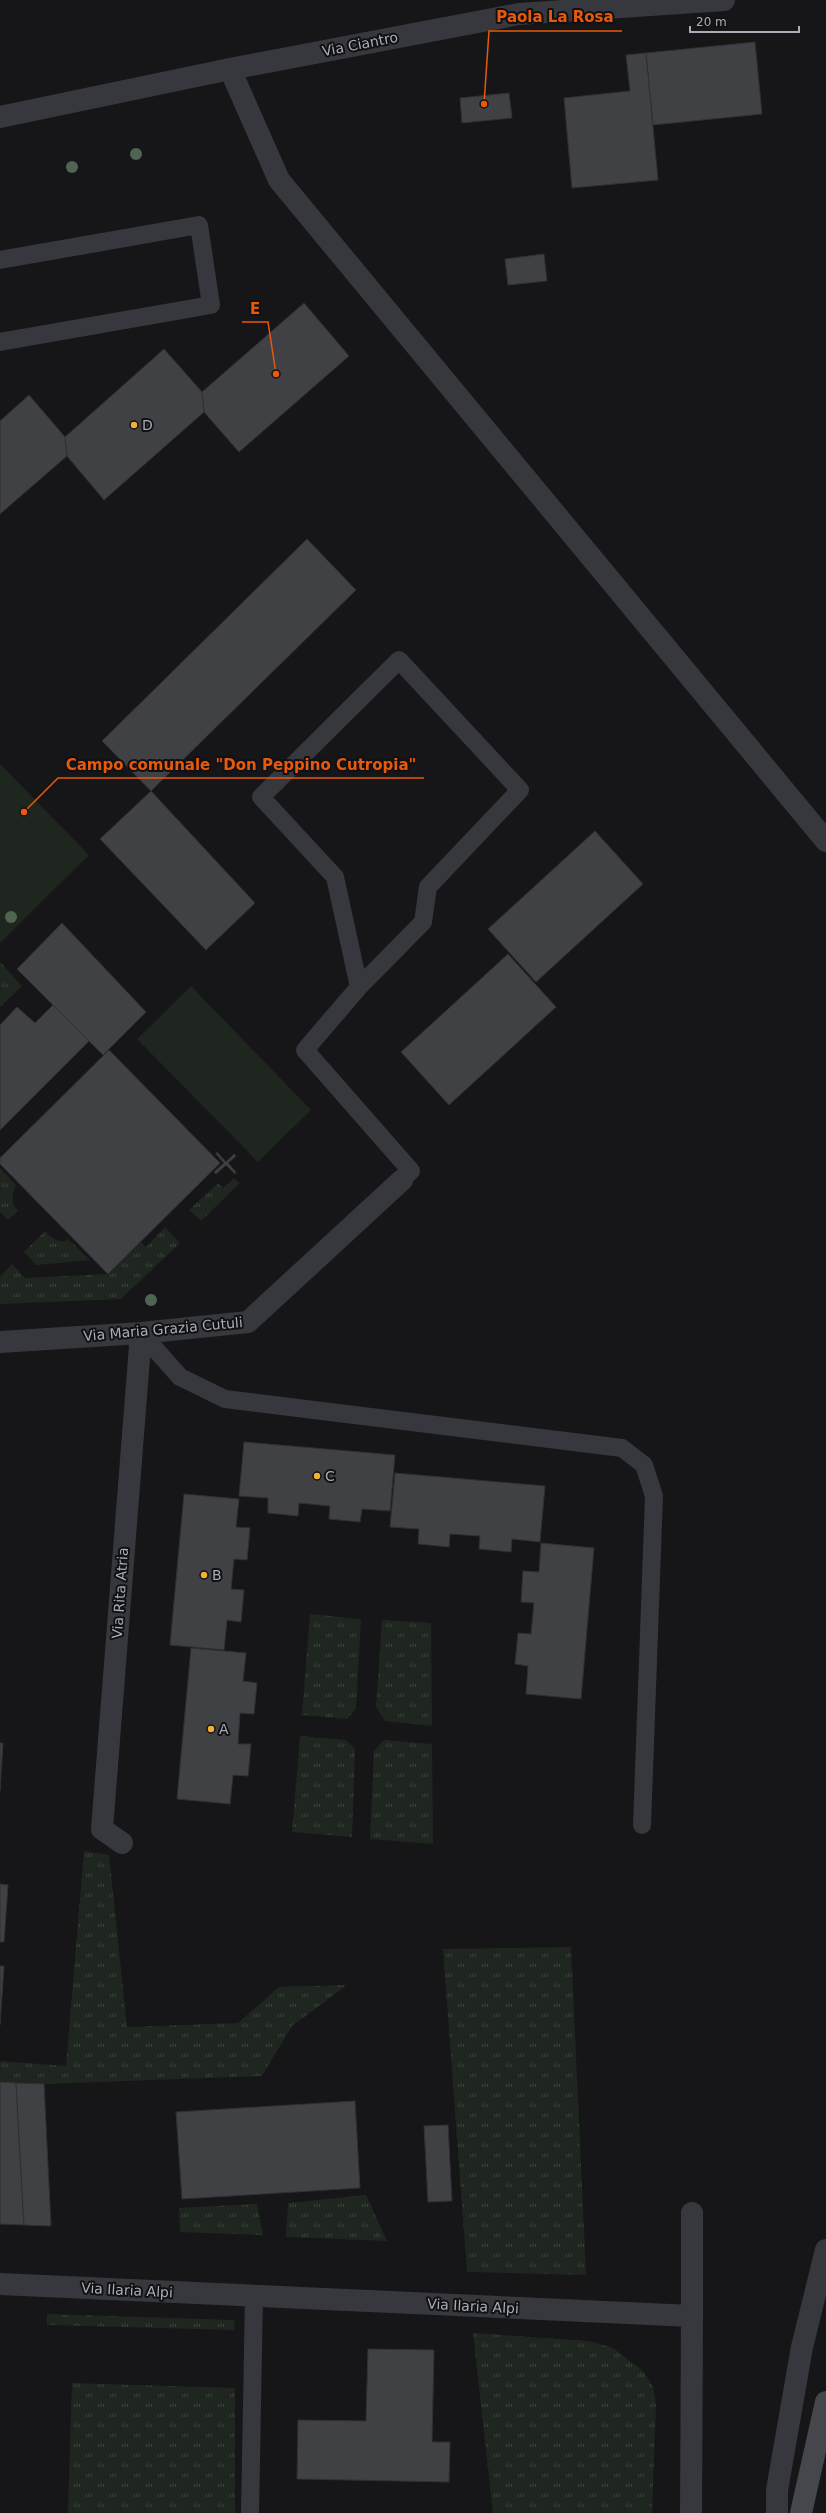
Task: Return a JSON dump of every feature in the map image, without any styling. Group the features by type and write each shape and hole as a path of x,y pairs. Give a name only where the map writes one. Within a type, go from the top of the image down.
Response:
{"main road":[{"path":"801,2513 826,2402"}],"street":[{"name":"Via Ciantro","path":"0,117 230,69 519,14 724,0"},
{"path":"230,69 279,180 826,841"},
{"name":"Via Maria Grazia Cutuli","path":"0,1342 141,1333 248,1322 406,1175"},
{"name":"Via Rita Atria","path":"122,1843 102,1829 141,1333"},
{"path":"691,2513 692,2212"},
{"path":"777,2513 778,2490 802,2347 826,2250"},
{"name":"Via Ilaria Alpi","path":"0,2284 692,2316"}],"lane":[{"path":"0,260 199,224 212,306 0,342"},
{"path":"359,987 335,877 261,797 399,660 520,790 428,887 423,922 359,987 305,1050 406,1175"},
{"path":"141,1333 180,1377 225,1399 622,1448 644,1465 654,1496 642,1825"},
{"path":"250,2513 254,2296"}],"green space":[{"path":"0,764 89,855 0,943"},
{"path":"0,962 22,986 0,1007"},
{"path":"191,986 311,1110 258,1162 137,1039"},
{"path":"0,1168 16,1185 12,1198 15,1208 18,1211 8,1220 0,1212"},
{"path":"234,1178 240,1183 201,1221 189,1210 218,1183 223,1188"},
{"path":"165,1227 180,1243 121,1299 0,1304 0,1277 12,1264 25,1278 108,1274 141,1242 146,1247"},
{"path":"45,1231 52,1238 57,1240 66,1241 67,1238 90,1260 36,1265 24,1252"},
{"path":"310,1614 361,1619 356,1709 347,1719 302,1715"},
{"path":"382,1620 431,1623 432,1726 385,1721 376,1707"},
{"path":"300,1736 346,1740 355,1749 352,1837 292,1832"},
{"path":"384,1740 432,1744 433,1844 370,1839 374,1751"},
{"path":"84,1851 109,1855 127,2027 238,2023 279,1987 347,1985 292,2026 262,2076 44,2084 0,2082 0,2061 66,2066"},
{"path":"571,1947 586,2275 467,2272 443,1949"},
{"path":"366,2195 387,2241 286,2237 288,2203"},
{"path":"257,2204 263,2235 180,2232 179,2208"},
{"path":"47,2314 234,2320 235,2330 47,2325"},
{"path":"473,2333 589,2341 613,2348 644,2372 653,2387 656,2403 652,2513 493,2513"},
{"path":"72,2383 235,2388 235,2513 68,2513"}],"building":[{"path":"755,42 762,114 653,125 646,53"},
{"path":"646,53 658,180 572,188 564,98 630,91 626,55"},
{"path":"509,93 512,118 462,123 460,98"},
{"path":"544,254 547,281 508,285 505,259"},
{"path":"304,303 349,356 239,452 204,412 202,392"},
{"name":"D","path":"164,349 202,392 204,412 104,500 67,456 65,437"},
{"path":"29,395 65,437 67,456 0,514 0,421"},
{"path":"307,539 356,590 151,791 102,741"},
{"path":"151,791 255,903 206,950 100,839"},
{"path":"595,831 643,884 536,982 488,929"},
{"path":"62,923 146,1012 103,1055 17,969"},
{"path":"508,954 556,1007 449,1105 401,1052"},
{"path":"53,1005 89,1041 0,1130 0,1025 17,1007 35,1023"},
{"path":"109,1050 220,1163 108,1274 0,1164 0,1158"},
{"path":"217,1152 226,1162 234,1154 236,1156 228,1163 236,1172 235,1174 226,1165 216,1174 214,1172 224,1163 216,1154"},
{"name":"C","path":"244,1442 395,1455 390,1511 362,1509 360,1522 329,1519 330,1506 299,1503 298,1516 268,1513 268,1498 239,1496"},
{"path":"395,1473 545,1486 540,1542 512,1539 511,1552 479,1549 480,1536 450,1534 449,1547 418,1544 419,1529 390,1527"},
{"name":"B","path":"184,1494 239,1499 236,1527 250,1528 247,1560 234,1559 231,1589 244,1590 241,1622 227,1620 224,1650 170,1645"},
{"path":"541,1543 594,1548 581,1699 526,1694 528,1666 515,1664 518,1633 531,1634 534,1603 521,1602 523,1571 539,1572"},
{"name":"A","path":"191,1648 246,1653 243,1681 257,1683 254,1714 240,1713 238,1744 251,1744 248,1776 233,1775 230,1804 177,1799"},
{"path":"0,1743 3,1743 0,1791"},
{"path":"0,1884 8,1885 4,1942 0,1942"},
{"path":"0,1966 4,1966 0,2025"},
{"path":"0,2082 16,2083 24,2225 0,2224"},
{"path":"16,2083 44,2084 51,2226 24,2225"},
{"path":"355,2101 360,2188 182,2199 176,2112"},
{"path":"448,2125 452,2201 428,2202 424,2126"},
{"path":"368,2349 434,2350 432,2442 450,2442 449,2482 297,2479 298,2420 366,2421"}],"place":[{"name":"Paola La Rosa","path":"484,104"},
{"name":"E","path":"276,374"},
{"name":"D","path":"134,425"},
{"name":"Campo comunale \"Don Peppino Cutropia\"","path":"24,812"},
{"name":"C","path":"317,1476"},
{"name":"B","path":"204,1575"},
{"name":"A","path":"211,1729"}]}
